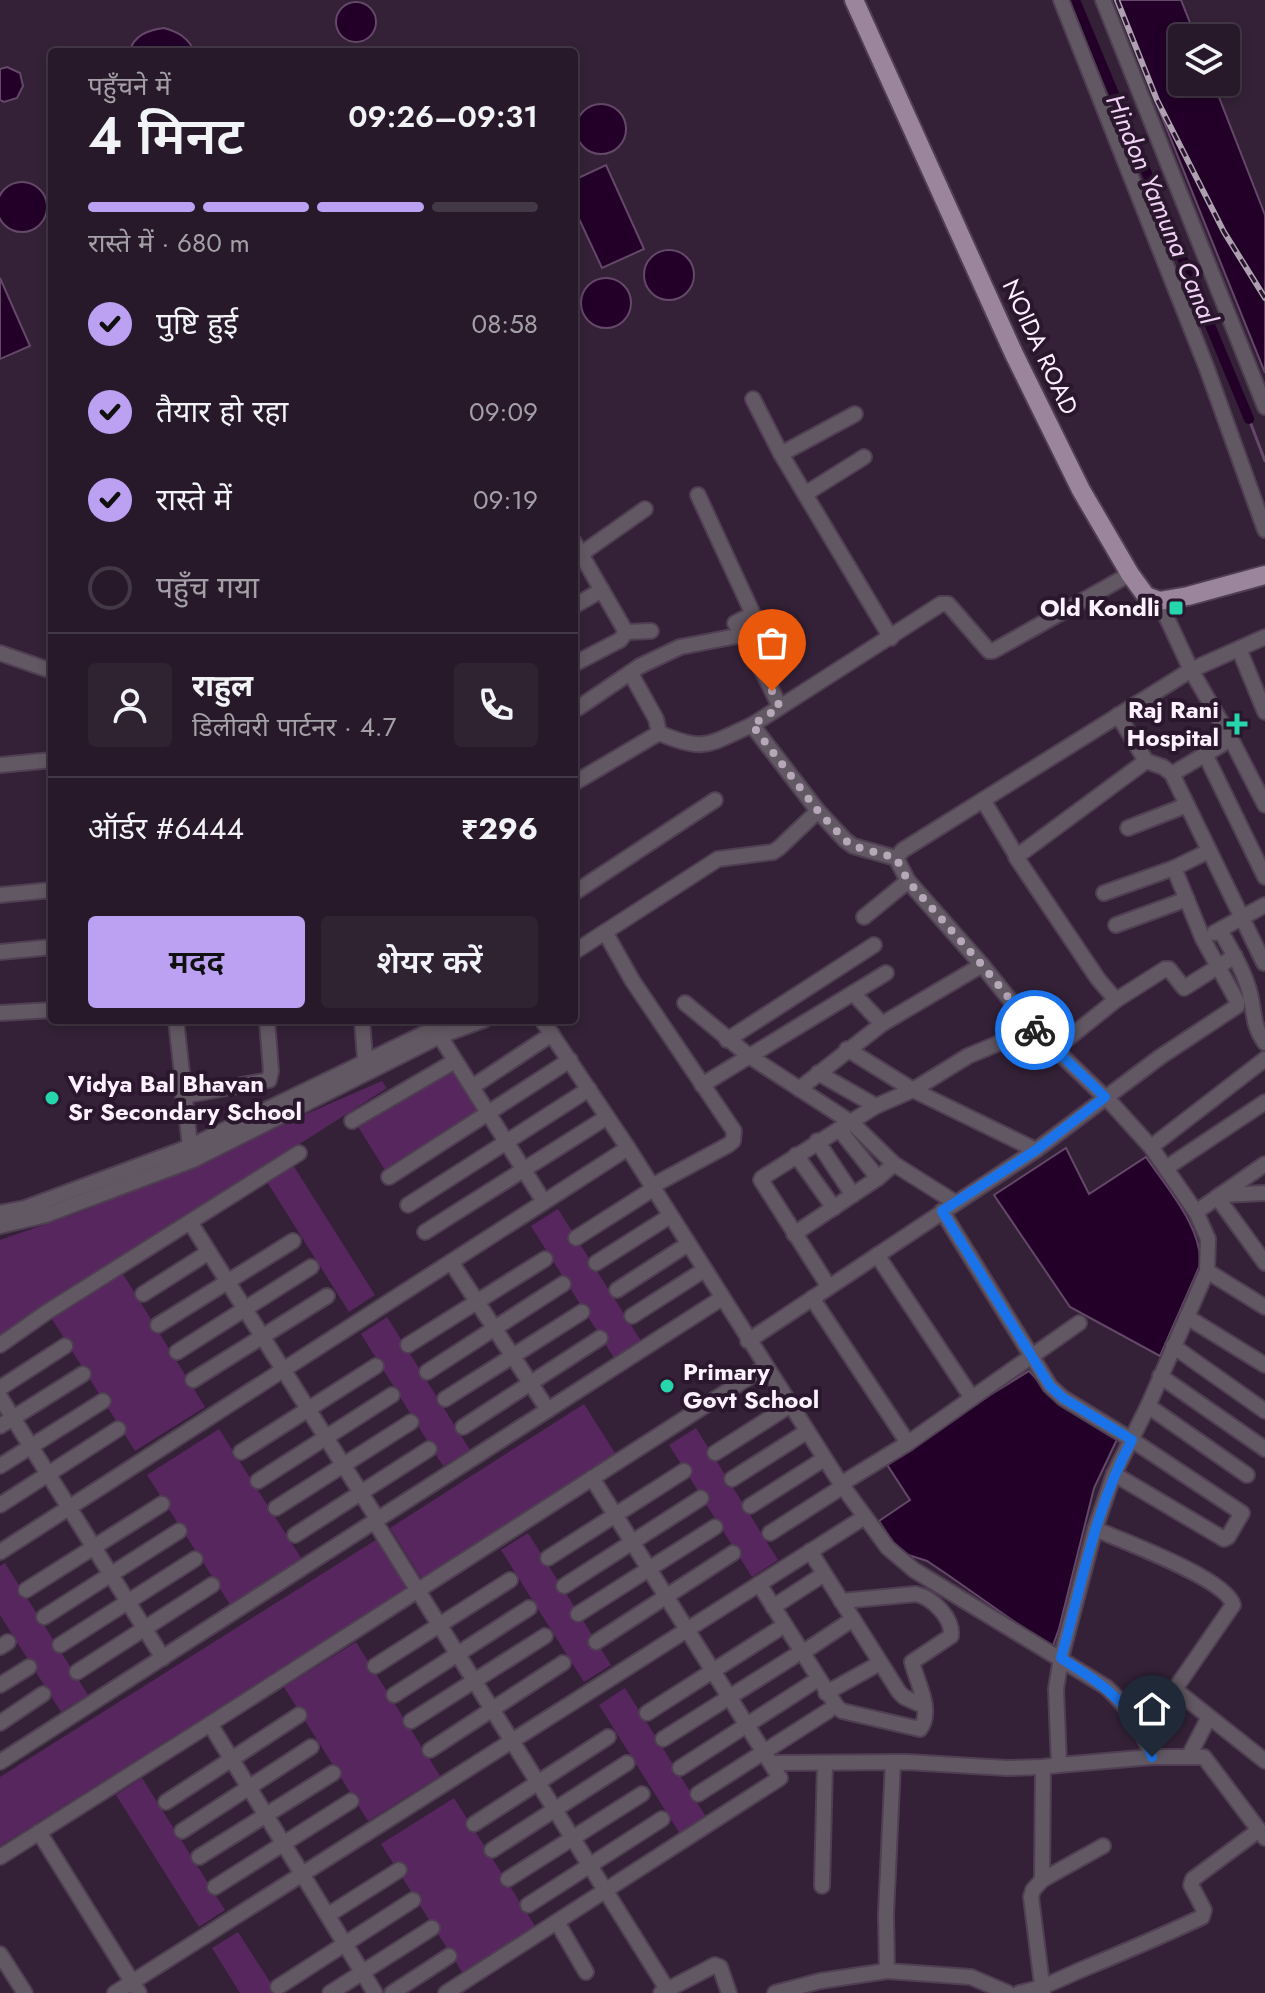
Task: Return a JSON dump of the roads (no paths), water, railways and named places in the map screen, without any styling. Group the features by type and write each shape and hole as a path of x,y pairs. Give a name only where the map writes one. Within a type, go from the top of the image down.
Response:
{"main road":[{"name":"NOIDA ROAD","path":"854,0 1014,354 1081,490 1130,574 1146,596 1159,601"},
{"path":"1159,601 1265,575"}],"street":[{"path":"1061,0 1206,366 1265,530"},
{"path":"1103,0 1265,407"},
{"path":"753,399 781,454 891,638"},
{"path":"781,454 855,414"},
{"path":"805,494 864,457"},
{"path":"698,495 753,614 735,623 780,707"},
{"path":"578,547 645,509"},
{"path":"578,550 626,632"},
{"path":"578,781 659,733 697,746 752,725 945,603 951,606 981,645 993,651 1130,574"},
{"path":"578,604 602,590"},
{"path":"1159,601 1191,670 1265,805"},
{"path":"626,632 651,631"},
{"path":"578,662 620,640 626,632"},
{"path":"578,708 640,666 680,647 742,635"},
{"path":"896,858 903,850 1191,670 1265,637"},
{"path":"1239,649 1265,712"},
{"path":"0,653 48,670"},
{"path":"631,674 656,719 659,733"},
{"path":"1118,715 1146,761 1172,774 1264,963"},
{"path":"752,725 818,811 848,843 896,858 908,881 1031,1026 1105,1097 1151,1147 1196,1212 1208,1239 1207,1271 1148,1406 1114,1474 1095,1529 1061,1658 1056,1689 1059,1765"},
{"path":"1172,774 1231,739"},
{"path":"1205,754 1265,877"},
{"path":"0,765 48,760"},
{"path":"1016,855 1146,761"},
{"path":"578,890 715,800"},
{"path":"983,800 1016,859 1098,979 1116,1000"},
{"path":"1128,828 1187,805"},
{"path":"578,945 605,932 718,859 773,852 818,811"},
{"path":"1104,893 1174,868 1209,851"},
{"path":"748,1341 1036,1150 1105,1097 1237,1006 1203,939 1174,868"},
{"path":"864,917 908,881"},
{"path":"0,895 48,890"},
{"path":"1116,925 1187,899"},
{"path":"1203,939 1265,905"},
{"path":"1220,930 1251,995 1256,1029 1265,1043"},
{"path":"576,1238 733,1141 734,1131 632,980 605,932"},
{"path":"727,1040 874,945"},
{"path":"0,952 48,947"},
{"path":"1055,1049 1116,1000 1168,968 1184,988 1235,956"},
{"path":"799,1089 882,1024 982,965"},
{"path":"702,1085 886,973"},
{"path":"853,993 882,1024"},
{"path":"685,1003 727,1040 799,1089 894,1164 956,1203"},
{"path":"0,1013 48,1010"},
{"path":"176,1024 191,1154"},
{"path":"183,1096 269,1080 267,1024"},
{"path":"362,1024 366,1068"},
{"path":"1,1213 46,1215 191,1154 437,1032 447,1024"},
{"path":"437,1032 468,1024"},
{"path":"545,1024 628,1148 789,1406 863,1518 888,1548 914,1570 1061,1658 1118,1698 1138,1724 1152,1757"},
{"path":"829,1287 761,1180 817,1141 876,1106 913,1090 968,1056 1016,1036 1031,1026"},
{"path":"437,1032 544,1202"},
{"path":"472,1087 552,1034"},
{"path":"847,1049 913,1090 1036,1150"},
{"path":"1151,1147 1265,1059"},
{"path":"389,1177 570,1060"},
{"path":"352,1121 455,1061"},
{"path":"818,1073 876,1106"},
{"path":"408,1205 589,1089"},
{"path":"1166,1168 1265,1102"},
{"path":"425,1232 607,1117"},
{"path":"846,1126 878,1178"},
{"path":"817,1141 853,1195"},
{"path":"0,1552 628,1148"},
{"path":"0,1345 299,1153"},
{"path":"796,1155 834,1208"},
{"path":"794,1234 894,1164"},
{"path":"1196,1212 1265,1164"},
{"path":"1218,1196 1265,1193"},
{"path":"1218,1196 1265,1263"},
{"path":"942,1211 1050,1386 1063,1398 1242,1513 1224,1539 1114,1474"},
{"path":"596,1263 670,1216"},
{"path":"190,1222 361,1493 606,1891 664,1991 715,1965 720,1967 729,1993"},
{"path":"158,1325 293,1241"},
{"path":"617,1290 688,1244"},
{"path":"143,1294 209,1252"},
{"path":"877,1255 972,1398"},
{"path":"408,1345 545,1259"},
{"path":"451,1262 548,1410"},
{"path":"177,1352 311,1267"},
{"path":"632,1316 704,1270"},
{"path":"1207,1271 1265,1307"},
{"path":"427,1372 563,1284"},
{"path":"193,1380 327,1296"},
{"path":"0,1762 722,1298"},
{"path":"812,1298 908,1443"},
{"path":"445,1399 582,1312"},
{"path":"1187,1317 1265,1365"},
{"path":"770,1533 908,1443 1079,1323"},
{"path":"463,1427 600,1338"},
{"path":"0,1388 65,1346"},
{"path":"1173,1346 1265,1411"},
{"path":"241,1452 376,1366"},
{"path":"0,1857 765,1367"},
{"path":"6,1422 83,1374"},
{"path":"1160,1376 1265,1449"},
{"path":"258,1481 392,1395"},
{"path":"0,1397 6,1422 31,1446 163,1658"},
{"path":"0,1466 103,1401"},
{"path":"715,1453 789,1406"},
{"path":"1148,1406 1247,1475"},
{"path":"276,1508 411,1422"},
{"path":"0,1505 118,1429"},
{"path":"732,1479 806,1432"},
{"path":"295,1535 429,1449"},
{"path":"750,1506 824,1459"},
{"path":"548,1558 684,1471"},
{"path":"446,1993 779,1781 780,1776 592,1478"},
{"path":"564,1586 701,1498"},
{"path":"26,1590 162,1504"},
{"path":"115,1993 136,1987 302,1874 863,1518"},
{"path":"578,1614 715,1527"},
{"path":"1095,1529 1192,1571 1230,1596 1233,1605 1177,1686 1182,1697 1265,1761"},
{"path":"44,1617 179,1531"},
{"path":"810,1551 901,1695 924,1706"},
{"path":"596,1642 733,1553"},
{"path":"60,1645 195,1559"},
{"path":"773,1607 824,1574"},
{"path":"375,1666 510,1580"},
{"path":"759,1584 798,1655 842,1711 916,1730 925,1722 920,1682 912,1662 951,1636 952,1629 925,1596 916,1594 841,1601"},
{"path":"77,1672 212,1585"},
{"path":"394,1695 529,1608"},
{"path":"663,1739 853,1619"},
{"path":"647,1713 777,1630"},
{"path":"411,1721 545,1636"},
{"path":"430,1750 563,1663"},
{"path":"826,1693 880,1663"},
{"path":"0,1685 29,1667"},
{"path":"680,1768 812,1683"},
{"path":"0,1723 43,1694"},
{"path":"698,1794 768,1758 828,1711"},
{"path":"166,1802 299,1715"},
{"path":"1189,1756 1209,1717"},
{"path":"210,1724 375,1993"},
{"path":"474,1824 608,1737"},
{"path":"182,1831 311,1747"},
{"path":"768,1758 825,1763 893,1762 1007,1768 1152,1757 1189,1756 1208,1760 1262,1834 1193,1879 1191,1885 1204,1910 1202,1917 1137,1948 1081,1969 1043,1990 1019,1993"},
{"path":"887,1971 886,1914 893,1762"},
{"path":"492,1850 627,1763"},
{"path":"822,1886 825,1763"},
{"path":"1042,1880 1043,1767"},
{"path":"199,1857 333,1773"},
{"path":"508,1879 642,1794"},
{"path":"215,1887 351,1801"},
{"path":"528,1905 662,1819"},
{"path":"39,1832 136,1987"},
{"path":"1043,1990 1031,1897 1033,1890 1042,1880 1103,1846"},
{"path":"328,1915 399,1870"},
{"path":"278,1987 413,1900"},
{"path":"557,1922 586,1972"},
{"path":"330,1993 432,1928"},
{"path":"0,1954 25,1993"},
{"path":"392,1993 449,1956"},
{"path":"775,1993 820,1981 887,1971 971,1977 1008,1993"}],"waterway":[{"name":"Hindon Yamuna Canal","path":"1075,0 1249,419"},
{"path":"1249,419 1265,461"}],"railway":[{"path":"1117,0 1157,100 1224,232 1265,298"}],"place":[{"name":"Old Kondli","path":"1176,608"},
{"name":"Raj Rani Hospital","path":"1237,724"},
{"name":"Vidya Bal Bhavan Sr Secondary School","path":"52,1098"},
{"name":"Primary Govt School","path":"667,1386"}]}
